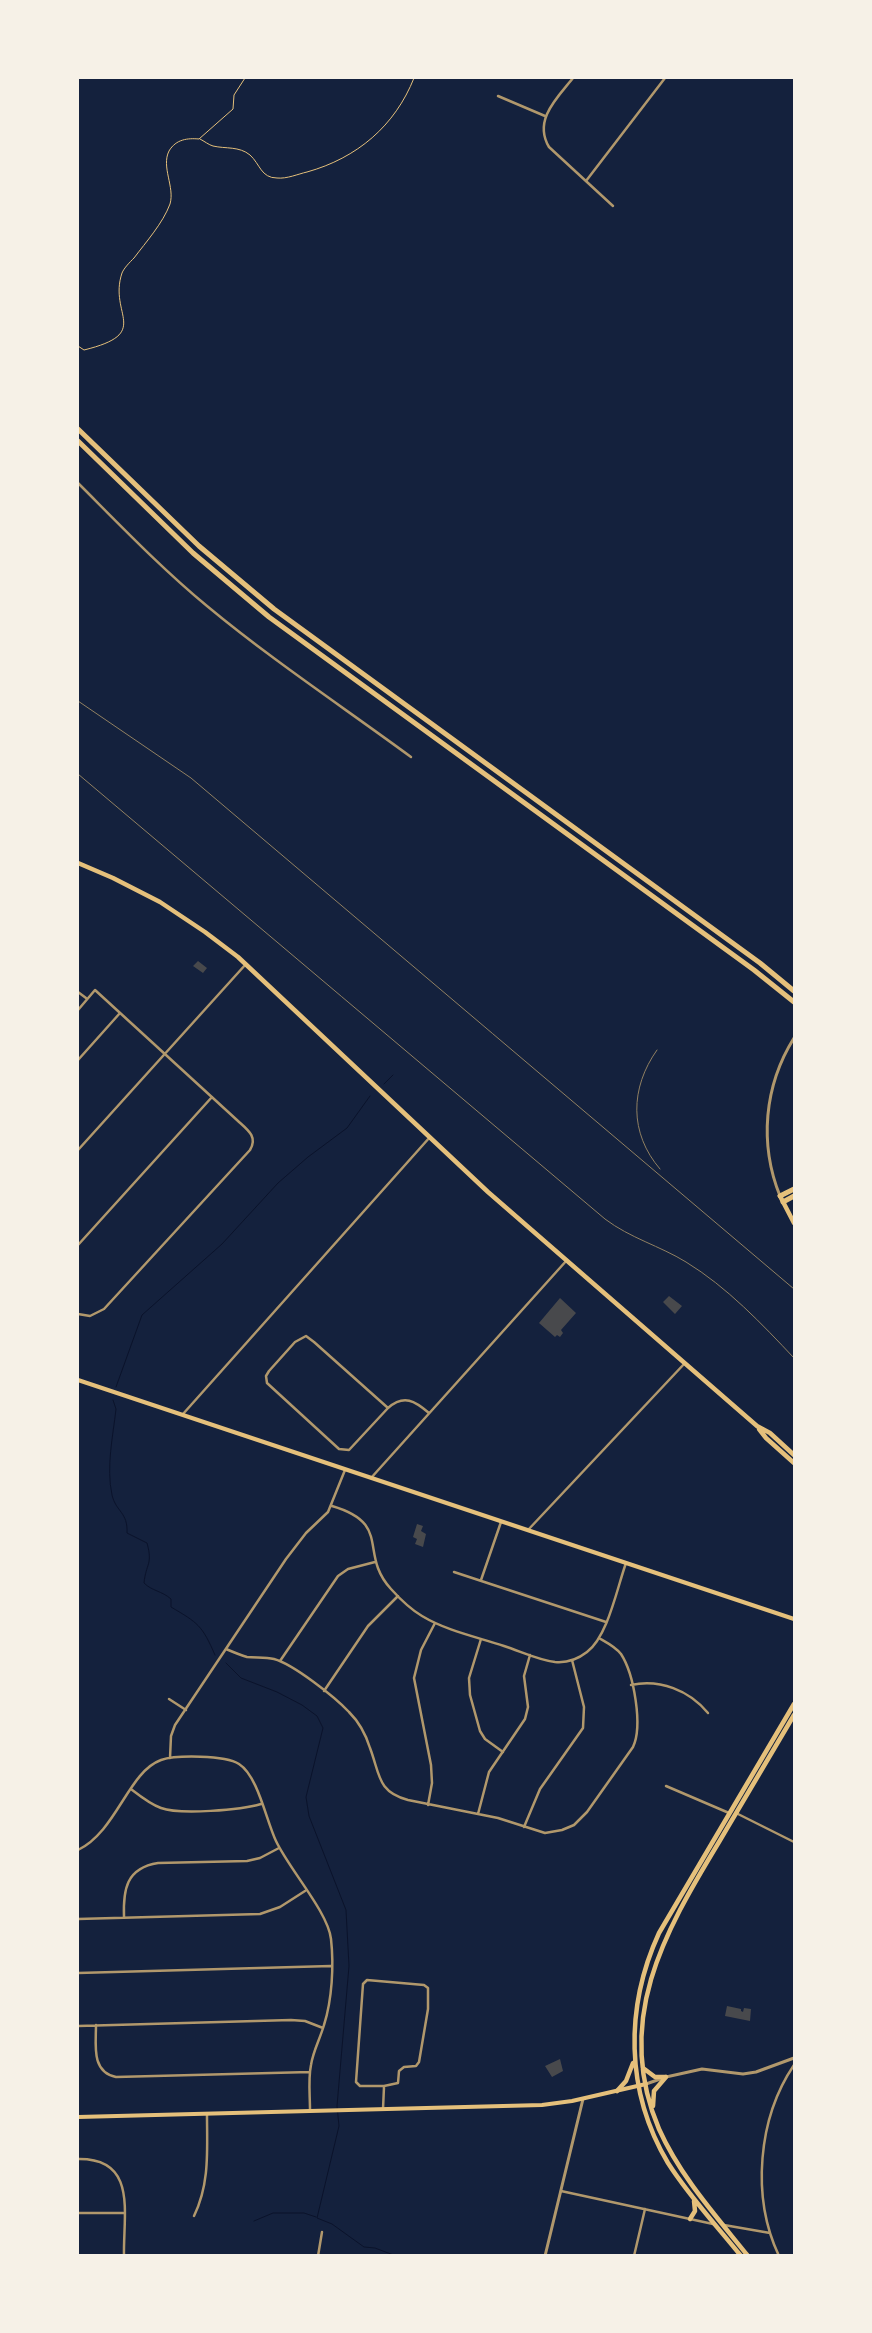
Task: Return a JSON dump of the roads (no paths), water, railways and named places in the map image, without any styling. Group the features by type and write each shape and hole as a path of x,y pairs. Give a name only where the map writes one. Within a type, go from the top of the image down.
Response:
{"highway":[{"path":"78,428 193,541 274,609 752,957 794,991"},
{"path":"78,441 193,553 268,617 746,964 794,1002"},
{"path":"781,1199 794,1189"},
{"path":"781,1199 794,1196"}],"main road":[{"path":"78,863 160,902 216,940 246,964 430,1137 757,1426 766,1438 794,1463"},
{"path":"781,1199 794,1223"},
{"path":"78,1380 794,1619"},
{"path":"757,1426 770,1433 794,1455"},
{"path":"741,2256 693,2198 669,2164 655,2138 638,2086 634,2056 634,2030 638,1997 651,1951 668,1915 794,1704"},
{"path":"748,2256 675,2159 654,2116 644,2068 643,2015 654,1964 681,1906 794,1715"},
{"path":"617,2091 629,2077 634,2056"},
{"path":"644,2068 655,2077 666,2077"},
{"path":"654,2116 654,2091 666,2077"},
{"path":"78,2117 542,2105 582,2099 646,2084"},
{"path":"690,2219 695,2211 693,2198"}],"street":[{"path":"573,78 545,116 543,131 549,147 614,206"},
{"path":"586,181 665,78"},
{"path":"498,96 545,116"},
{"path":"78,483 155,559 205,604 241,633 411,757"},
{"path":"78,1150 246,964"},
{"path":"78,1010 86,998 95,990 248,1131 253,1140 250,1150 113,1300 96,1314 78,1314"},
{"path":"78,992 86,998"},
{"path":"78,1060 120,1013"},
{"path":"781,1199 771,1170 768,1152 768,1112 777,1074 794,1038"},
{"path":"78,1245 212,1097"},
{"path":"182,1415 430,1137"},
{"path":"371,1478 567,1260"},
{"path":"388,1408 306,1336 295,1342 266,1376 269,1387 342,1450 347,1451 354,1446 388,1408 400,1400 410,1399 429,1413"},
{"path":"527,1531 685,1363"},
{"path":"170,1758 172,1732 299,1542 332,1506 345,1470"},
{"path":"332,1506 350,1513 366,1524 372,1537 375,1562 380,1575 398,1596 416,1612 435,1622 481,1639 555,1662 572,1660 586,1653 599,1638 626,1563"},
{"path":"481,1580 501,1522"},
{"path":"280,1661 338,1576 348,1568 375,1562"},
{"path":"454,1572 606,1622"},
{"path":"324,1691 368,1626 398,1596"},
{"path":"428,1804 432,1783 431,1765 414,1678 420,1655 435,1622"},
{"path":"226,1649 248,1657 280,1661 324,1691 349,1712 362,1729 371,1749 377,1772 386,1788 401,1798 478,1814 545,1833 562,1830 574,1825 592,1805 636,1741 638,1720 631,1685 621,1654 599,1638"},
{"path":"481,1639 469,1678 470,1695 480,1731 485,1739 502,1752"},
{"path":"478,1814 486,1779 502,1752 523,1723 527,1713 524,1676 530,1655"},
{"path":"524,1827 540,1789 583,1728 584,1707 572,1660"},
{"path":"631,1685 649,1682 669,1686 691,1698 708,1713"},
{"path":"169,1698 186,1710"},
{"path":"78,1850 94,1841 102,1833 131,1790 151,1766 170,1758 219,1757 238,1763 251,1777 279,1848 322,1914 330,1932 331,1966 328,2006 323,2028 313,2055 310,2072 310,2112"},
{"path":"666,1786 729,1813"},
{"path":"131,1790 157,1807 172,1811 238,1809 261,1804"},
{"path":"736,1813 794,1842"},
{"path":"124,1917 126,1888 135,1873 145,1866 158,1863 254,1860 279,1848"},
{"path":"78,1918 260,1914 280,1907 305,1890"},
{"path":"78,1972 331,1966"},
{"path":"367,1980 424,1985 428,1988 428,2009 418,2062 416,2066 404,2067 399,2071 398,2082 384,2086 360,2086 356,2082 363,1984 367,1980"},
{"path":"78,2026 291,2020 305,2021 323,2028"},
{"path":"96,2025 98,2065 107,2075 116,2077 310,2072"},
{"path":"646,2084 666,2077 702,2070 742,2074 756,2072 794,2058"},
{"path":"779,2256 770,2233 764,2207 763,2184 766,2138 771,2113 781,2087 794,2065"},
{"path":"383,2110 384,2086"},
{"path":"545,2256 582,2099"},
{"path":"194,2216 206,2182 207,2114"},
{"path":"78,2159 100,2161 114,2170 122,2184 124,2256"},
{"path":"561,2191 716,2224"},
{"path":"634,2256 645,2209"},
{"path":"78,2213 124,2213"},
{"path":"723,2225 770,2233"},
{"path":"318,2256 322,2232"}],"waterway":[{"path":"384,1084 393,1075"},
{"path":"116,1387 142,1315 222,1244 278,1183 308,1157 347,1128 370,1096"},
{"path":"113,1400 116,1409 110,1463 110,1484 114,1501 126,1521 127,1533 147,1543 149,1560 144,1583 171,1599 171,1607 198,1626 215,1655"},
{"path":"226,1663 241,1678 277,1692 302,1705 317,1716 323,1728 306,1797 309,1816 346,1910 349,1966 337,2106 339,2126 317,2218 332,2224 364,2247 375,2248 396,2256"},
{"path":"254,2221 273,2213 304,2213 316,2217"}],"railway":[{"path":"78,701 191,778 794,1289"},
{"path":"78,774 605,1219 615,1226 676,1256 716,1283 730,1294 794,1358"},
{"path":"657,1050 642,1080 637,1110 638,1126 643,1141 660,1169"}]}
